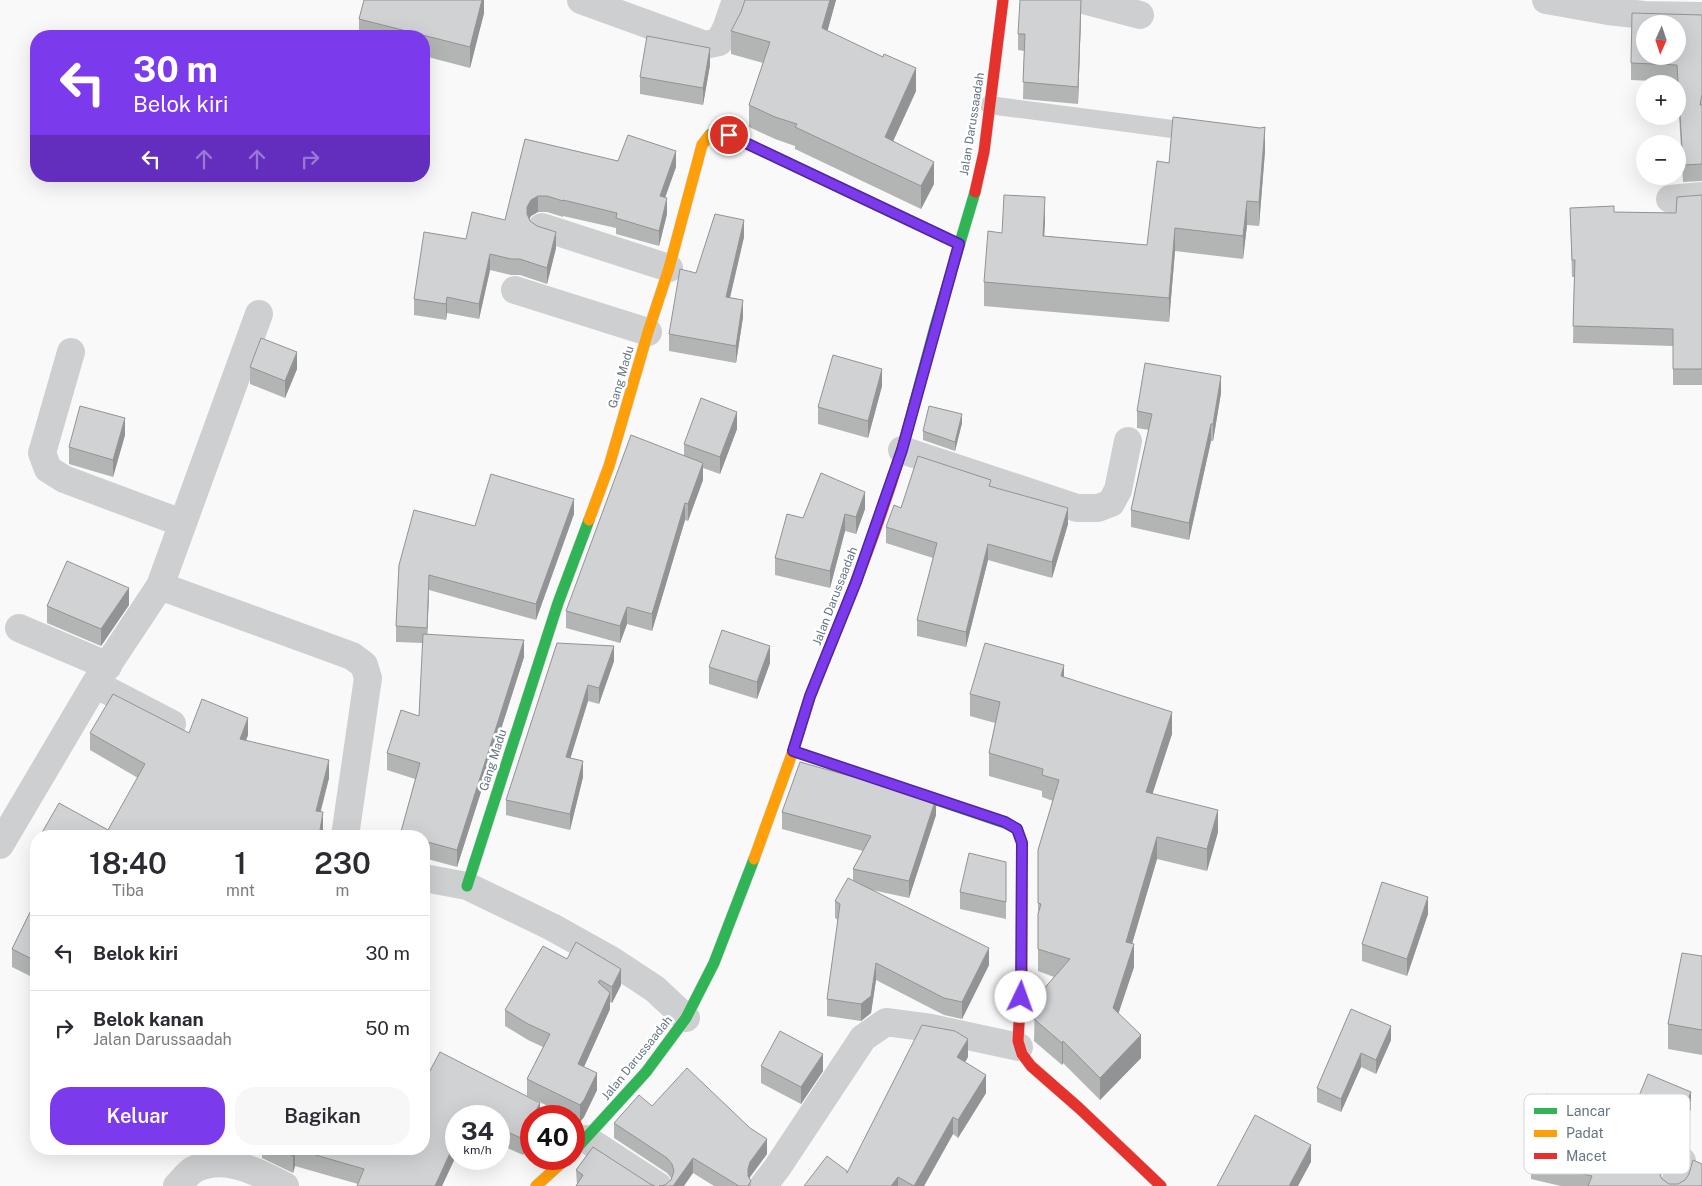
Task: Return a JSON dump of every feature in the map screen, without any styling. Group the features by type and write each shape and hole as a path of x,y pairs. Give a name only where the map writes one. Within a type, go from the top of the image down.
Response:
{"street":[{"path":"581,0 705,44 719,42 726,29 736,0"},
{"name":"Jalan Darussaadah","path":"585,1139 646,1072 686,1018 714,963 744,887 793,751 810,696 856,582 902,450 975,192 984,152 1003,0"},
{"path":"1083,0 1140,15"},
{"path":"1546,0 1644,15 1702,16"},
{"name":"Gang Madu","path":"467,886 558,603 610,466 648,332 669,268 702,145 711,134 729,135 959,244"},
{"path":"1670,199 1702,196"},
{"path":"542,227 669,268"},
{"path":"516,290 648,332"},
{"path":"0,845 102,675 160,586 259,314"},
{"path":"71,352 42,453 48,469 64,479 182,523"},
{"path":"902,450 1076,508 1098,508 1111,503 1118,490 1128,441"},
{"path":"160,586 352,656 364,665 368,678 346,830"},
{"path":"19,628 102,675 172,724"},
{"path":"793,751 1005,822 1017,829 1022,843 1022,977 1019,1047 1032,1066 1160,1186"},
{"path":"430,879 467,886 552,927 611,960 655,989 686,1018"},
{"path":"763,1186 777,1168 863,1038 886,1022 931,1028 1019,1047"},
{"path":"585,1148 658,1186"},
{"path":"177,1186 192,1171 207,1165 224,1163 241,1166 258,1160 285,1186"},
{"path":"536,1186 554,1170"}],"lane":[{"path":"989,105 1214,134"}],"building":[{"path":"364,0 482,0 470,47 430,37 430,30 403,30 359,19"},
{"path":"745,0 830,0 822,28 883,57 884,54 916,68 885,137 934,162 921,186 795,127 797,124 775,117 749,105 770,42 731,31"},
{"path":"1020,0 1081,0 1078,87 1023,82 1025,34 1018,34"},
{"path":"1632,13 1702,15 1702,94 1700,105 1702,105 1702,164 1686,165 1686,135 1681,135 1681,125 1686,125 1686,75 1678,75 1677,65 1686,65 1686,15 1636,15 1636,63 1631,63"},
{"path":"647,36 710,48 703,88 640,77"},
{"path":"1173,117 1260,128 1265,127 1259,202 1247,201 1243,236 1175,228 1169,298 984,282 988,231 1002,233 1004,195 1045,197 1043,236 1147,245 1157,161 1169,163"},
{"path":"628,135 676,151 660,196 667,198 659,231 616,218 617,213 547,196 538,196 531,200 527,207 530,221 537,226 556,232 547,268 520,259 490,254 479,304 447,297 446,304 414,299 424,232 466,239 472,212 505,220 525,139 618,161"},
{"path":"1702,195 1702,369 1673,369 1673,329 1573,326 1575,260 1572,260 1570,208 1614,206 1614,212 1676,213 1677,197"},
{"path":"715,214 744,220 726,297 743,300 736,346 669,334 680,269 696,273"},
{"path":"261,338 297,352 285,381 250,367"},
{"path":"833,355 882,369 868,421 818,407"},
{"path":"1145,363 1221,376 1213,424 1211,424 1189,523 1131,510 1152,414 1137,411"},
{"path":"701,398 737,412 720,457 684,444"},
{"path":"80,406 125,418 113,460 69,447"},
{"path":"929,406 962,414 955,442 923,431"},
{"path":"631,435 703,463 688,504 685,503 652,614 627,607 620,626 566,611"},
{"path":"918,456 991,480 989,486 1068,508 1052,562 988,544 966,632 917,620 937,543 886,527 894,505 901,508"},
{"path":"821,473 865,492 856,517 845,514 830,571 775,558 787,514 803,518"},
{"path":"491,474 574,499 536,604 429,575 427,628 396,626 399,565 414,510 475,526"},
{"path":"67,561 129,588 101,629 47,606"},
{"path":"722,630 770,646 757,682 709,667"},
{"path":"423,634 524,640 457,850 430,843 430,830 401,830 420,763 387,753 401,710 419,716"},
{"path":"557,643 614,646 599,688 588,685 566,757 583,761 570,814 506,800"},
{"path":"985,643 1064,665 1061,676 1172,712 1146,792 1218,810 1207,849 1157,837 1126,942 1134,944 1113,1008 1141,1035 1100,1078 1063,1041 1062,1043 1034,1019 1035,999 1070,959 1038,949 1038,914 1041,904 1038,903 1038,850 1059,780 1042,775 1043,769 989,753 1000,702 970,694"},
{"path":"113,694 189,733 202,699 248,718 240,739 329,760 316,811 323,812 320,830 108,830 145,764 90,733"},
{"path":"800,762 889,787 889,784 936,798 909,881 853,869 871,836 782,812"},
{"path":"59,803 108,830 43,830"},
{"path":"969,853 1006,862 1006,902 960,892"},
{"path":"848,878 989,948 962,1002 944,998 876,963 871,996 861,1004 827,999 840,904 835,901"},
{"path":"1382,882 1428,897 1407,959 1362,944"},
{"path":"30,912 30,958 12,949"},
{"path":"576,942 621,969 612,987 600,980 598,982 610,993 578,1064 597,1073 580,1105 527,1079 550,1034 528,1024 505,1010 543,946 567,959"},
{"path":"1682,953 1702,956 1702,1030 1668,1024"},
{"path":"1351,1009 1391,1026 1376,1060 1361,1053 1341,1099 1317,1088"},
{"path":"922,1025 955,1031 968,1039 957,1057 986,1075 958,1120 953,1117 914,1186 898,1177 891,1186 804,1186 827,1156 847,1171 847,1173"},
{"path":"780,1031 823,1054 801,1087 761,1066"},
{"path":"440,1052 540,1103 539,1105 520,1105 520,1138 510,1133 510,1105 445,1105 445,1164 435,1186 357,1186 364,1169 316,1155 430,1155 430,1071"},
{"path":"687,1068 750,1128 767,1139 750,1162 748,1176 751,1181 748,1186 739,1186 693,1158 673,1186 659,1186 665,1185 671,1180 674,1171 672,1164 667,1158 614,1123 639,1095 652,1106"},
{"path":"1648,1074 1691,1092 1690,1094 1640,1094"},
{"path":"1255,1115 1311,1145 1289,1186 1217,1186"},
{"path":"593,1147 655,1186 576,1186 583,1175 576,1170 585,1170 585,1158"},
{"path":"1693,1160 1702,1164 1702,1186 1588,1186 1592,1176 1583,1174 1660,1174 1662,1179 1669,1184 1678,1184 1690,1174"}],"traffic: fast":[{"path":"709,136 711,134 729,135 959,244"},
{"path":"910,420 975,192"},
{"path":"467,886 558,603 589,520"},
{"path":"793,751 1008,824"},
{"path":"585,1139 646,1072 686,1018 714,963 754,859"}],"traffic: slow":[{"path":"589,520 609,466 648,332 669,268 702,145 709,136"},
{"path":"754,859 793,751 810,697 827,654"},
{"path":"1008,824 1017,829 1022,843 1022,977 1020,1005"},
{"path":"536,1186 554,1170"}],"traffic: jam":[{"path":"975,192 984,152 1003,0"},
{"path":"827,654 883,509 910,420"},
{"path":"1020,1005 1018,1041 1022,1054 1031,1066 1079,1108 1161,1186"}],"route":[{"path":"729,135 959,244 902,450 856,582 810,696 793,751 1005,822 1017,829 1022,843 1023,959 1021,997"}]}
